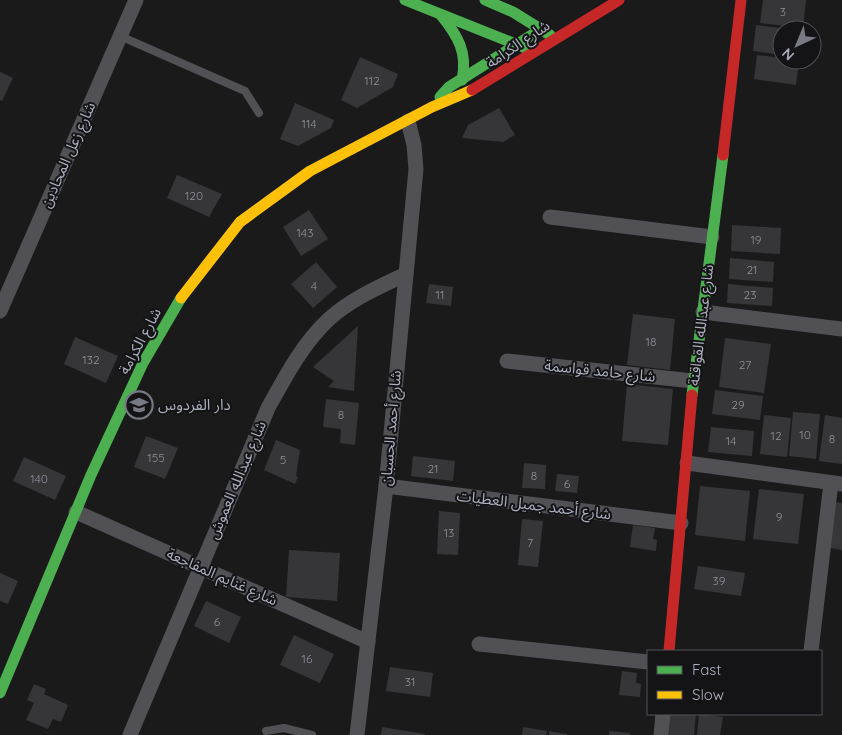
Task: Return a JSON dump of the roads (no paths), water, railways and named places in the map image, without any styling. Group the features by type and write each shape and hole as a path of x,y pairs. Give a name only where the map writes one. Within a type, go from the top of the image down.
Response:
{"street":[{"name":"شارع زعل المحادين","path":"0,311 136,0"},
{"path":"405,0 518,44 533,52"},
{"path":"485,0 512,12 555,38"},
{"name":"شارع الكرامة","path":"0,693 76,512 143,363 165,323 187,289 240,222 310,171 432,107 458,98 475,89 618,0"},
{"name":"شارع عبدالله القواقنة","path":"669,650 693,381 726,134 741,0"},
{"path":"441,14 457,33 463,44 466,57 462,80"},
{"name":"شارع الكرامة","path":"432,107 449,87 554,22"},
{"name":"شارع أحمد الحسبان","path":"357,735 386,486 416,169 414,145 408,121"},
{"path":"550,217 712,237"},
{"name":"شارع عبدالله العموش","path":"130,735 268,408 289,370 309,342 329,319 353,302 406,274"},
{"path":"703,312 842,329"},
{"name":"شارع حامد قواسمة","path":"507,361 693,381"},
{"path":"687,463 837,483 811,650"},
{"name":"شارع أحمد جميل العطيات","path":"386,486 681,523"},
{"name":"شارع غنايم المفاجعة","path":"76,512 368,642"},
{"path":"479,644 647,662"},
{"path":"661,735 663,715"}],"lane":[{"path":"120,36 246,91 259,113"},
{"path":"266,731 284,728 312,735"}],"place":[{"name":"دار الفردوس","path":"139,405"}]}
